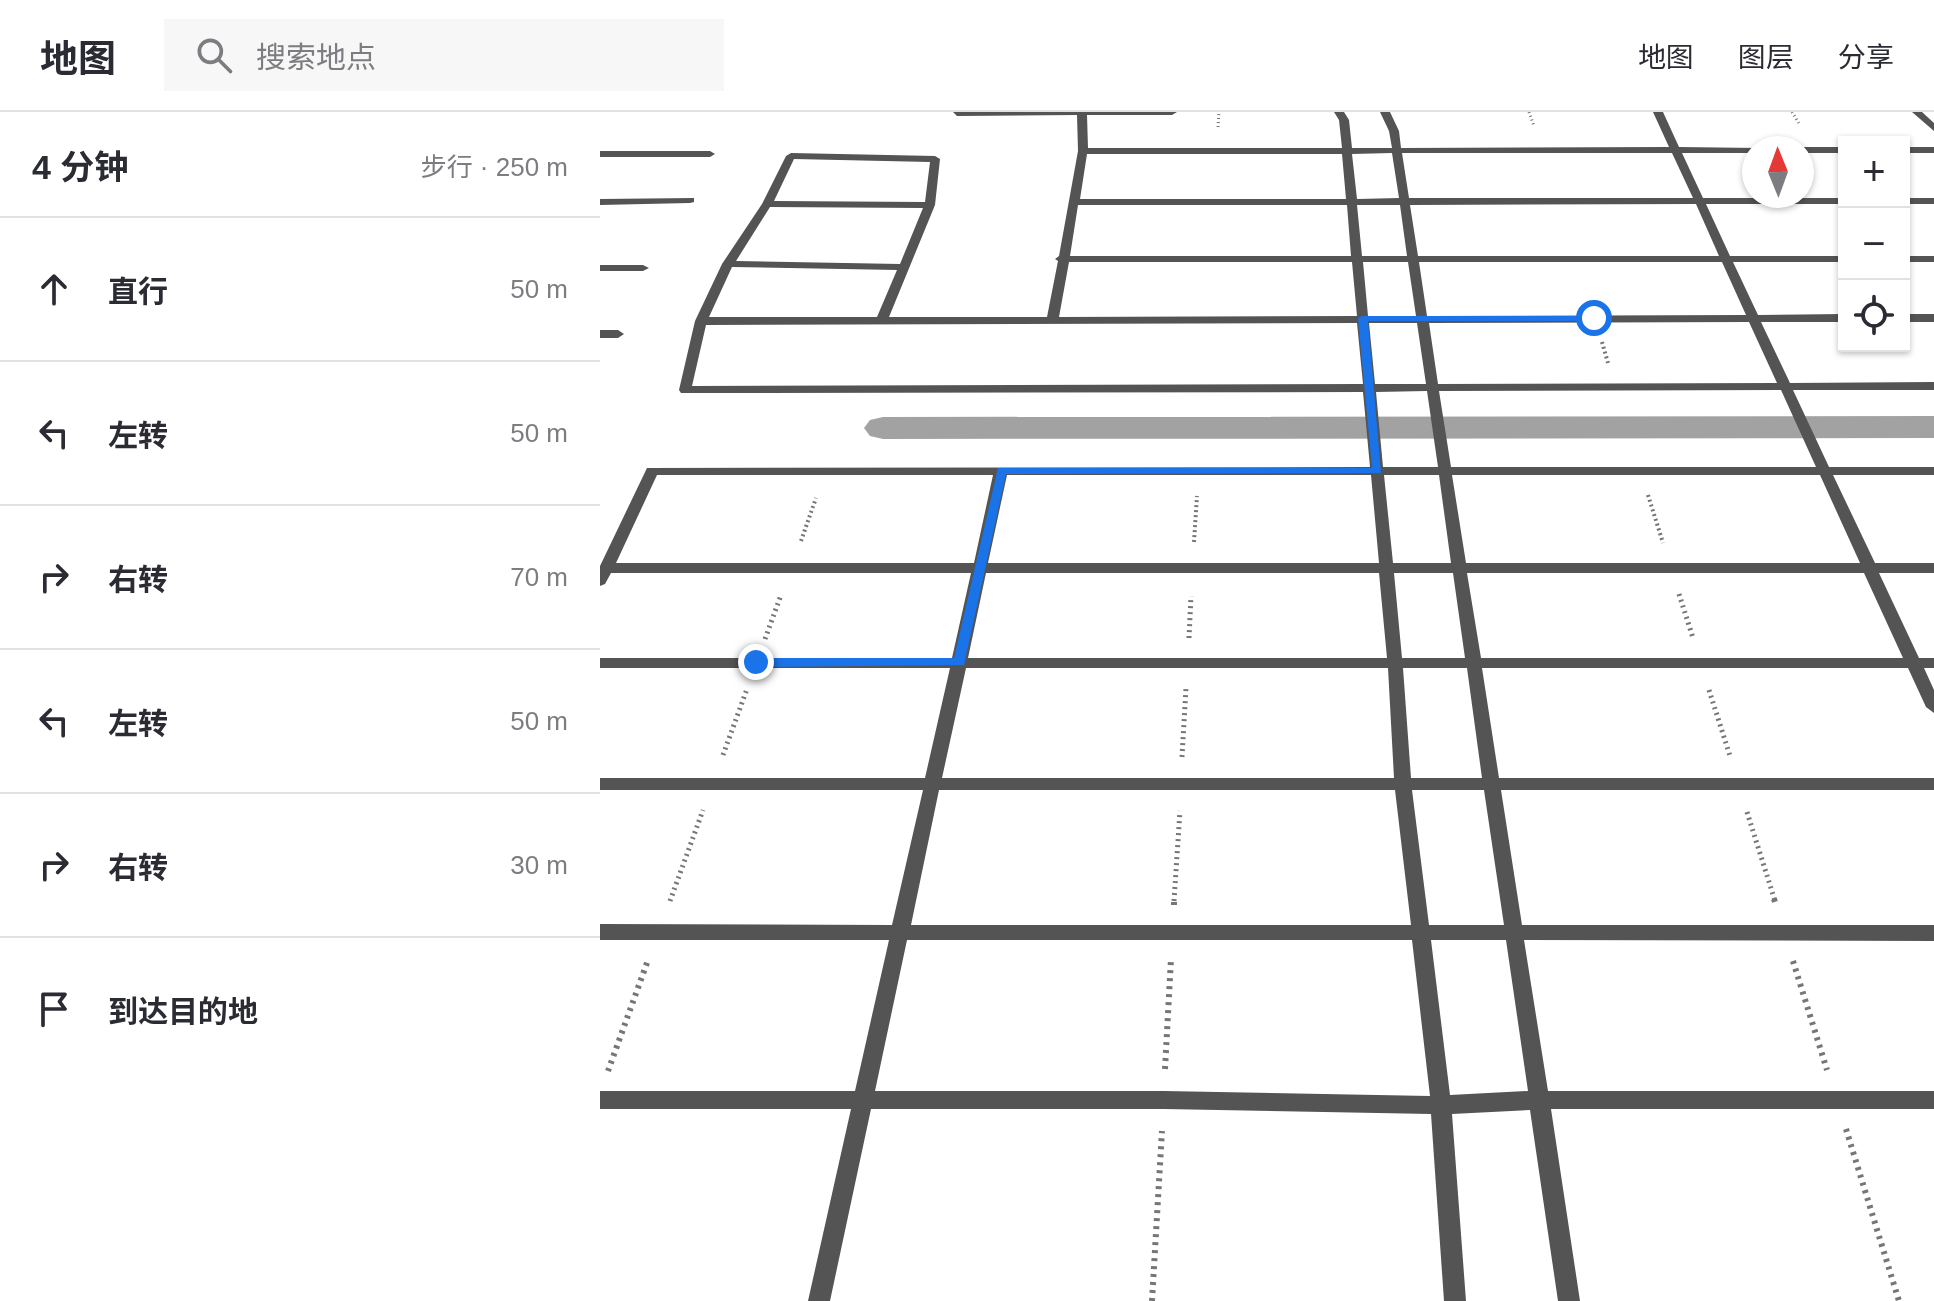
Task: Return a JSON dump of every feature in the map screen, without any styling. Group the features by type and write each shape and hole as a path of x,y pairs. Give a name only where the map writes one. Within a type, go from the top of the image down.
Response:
{"street":[{"path":"1053,318 1061,259 1083,151 1082,112"},
{"path":"957,113 1172,112"},
{"path":"1339,112 1344,120 1354,201 1403,783 1441,1105 1455,1301"},
{"path":"1385,112 1394,131 1569,1301"},
{"path":"1658,112 1934,707"},
{"path":"1917,112 1934,128"},
{"path":"1083,151 1742,150"},
{"path":"1814,150 1838,150"},
{"path":"1910,150 1934,150"},
{"path":"600,154 710,154"},
{"path":"882,319 930,205 935,159 791,156 767,204 728,264 701,321 685,390 1934,386"},
{"path":"600,202 690,200"},
{"path":"1073,202 1838,201"},
{"path":"1910,201 1934,201"},
{"path":"767,204 930,205"},
{"path":"1061,259 1838,259"},
{"path":"1910,259 1934,259"},
{"path":"728,264 904,267"},
{"path":"600,268 643,268"},
{"path":"701,321 1838,318"},
{"path":"1910,318 1934,318"},
{"path":"600,334 618,334"},
{"path":"1934,471 652,471 603,574 980,568 1934,568"},
{"path":"819,1301 1001,471"},
{"path":"600,663 1934,663"},
{"path":"600,784 1934,784"},
{"path":"600,932 1934,933"},
{"path":"600,1100 1164,1100 1441,1105 1539,1100 1934,1100"}],"path":[{"path":"1152,1301 1198,471"},
{"path":"1641,471 1664,546"},
{"path":"1678,592 1697,652"},
{"path":"1706,682 1730,758"},
{"path":"1744,803 1777,909"},
{"path":"1791,954 1829,1075"},
{"path":"1843,1120 1899,1301"}],"waterway":[{"path":"883,428 1934,427"}],"route":[{"path":"756,662 959,662 1001,471 1377,471 1363,318 1594,318"}]}
